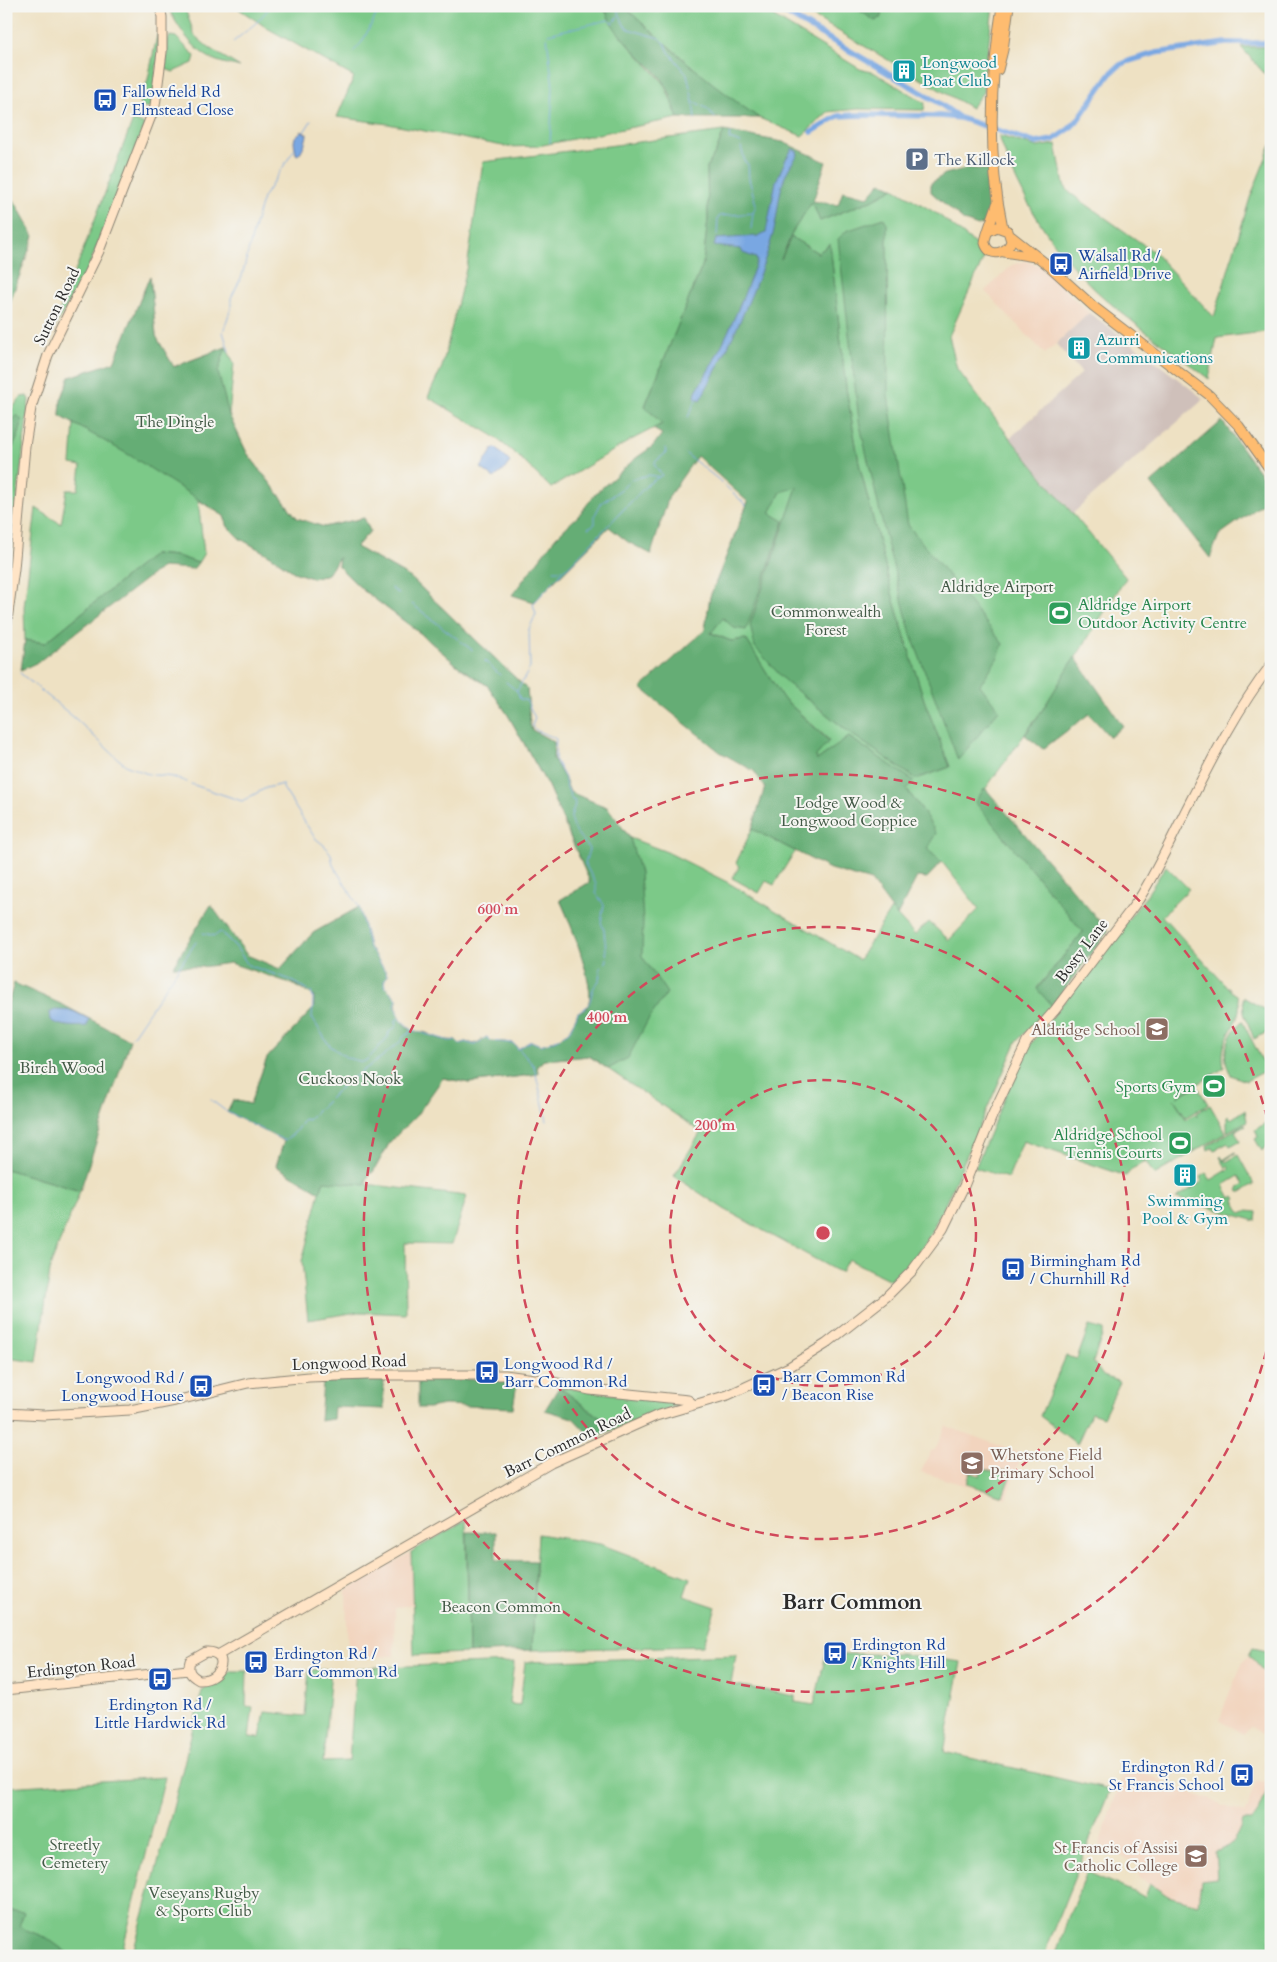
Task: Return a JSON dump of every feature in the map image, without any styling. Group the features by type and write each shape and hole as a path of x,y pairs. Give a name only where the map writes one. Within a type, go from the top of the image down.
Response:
{"main road":[{"name":"Sutton Road","path":"6,628 16,550 25,446 31,408 48,355 99,251 155,106 162,52 162,17 160,6"},
{"path":"1002,6 995,47 991,124 998,202 1003,228 1010,236 1049,266 1094,306 1209,395 1239,426 1271,471"},
{"path":"992,96 1003,50 1009,6"},
{"path":"998,202 985,238 987,247 995,252 1038,258"},
{"path":"988,231 995,227 1003,228"},
{"path":"1004,252 1010,246 1010,236"},
{"name":"Bosty Lane","path":"924,1256 943,1229 992,1116 1027,1042 1055,1010 1143,892 1249,694 1271,665"},
{"name":"Barr Common Road","path":"218,1655 551,1463 656,1416 735,1392 789,1367 807,1356 886,1297 903,1281 924,1256"},
{"name":"Longwood Road","path":"6,1413 44,1415 130,1410 175,1402 248,1383 308,1377 433,1374 523,1377 598,1391 682,1399 688,1400 693,1404"},
{"path":"212,1652 218,1655 221,1661 220,1671 209,1679 199,1680 188,1670 190,1661 201,1654 212,1652"},
{"name":"Erdington Road","path":"6,1690 188,1670"}],"shaded area":[{"path":"1025,261 1040,266 1089,313 1045,354 985,291 1012,265"},
{"path":"1089,313 1204,399 1073,513 1010,438 1082,373 1056,344"},
{"name":"Whetstone Field Primary School","path":"946,1426 1022,1454 1006,1498 921,1472 931,1451 935,1450"},
{"path":"411,1552 413,1604 395,1608 394,1656 348,1658 346,1590"},
{"path":"1253,1648 1271,1652 1271,1724 1263,1735 1250,1726 1244,1734 1220,1720 1227,1698 1243,1662"},
{"name":"St Francis of Assisi Catholic College","path":"1135,1768 1166,1783 1245,1813 1256,1780 1271,1784 1271,1811 1266,1825 1271,1827 1271,1956 1212,1908 1168,1896 1139,1878 1141,1866 1099,1845 1124,1771 1127,1769 1134,1771"}],"green space":[{"path":"167,6 184,6 195,36 209,48 240,67 217,61 201,52 182,31"},
{"path":"238,6 605,6 605,11 625,41 664,83 678,118 538,146 508,147 388,124 337,117 354,77 267,28 239,9"},
{"path":"605,6 625,6 691,66 759,118 678,118 664,82 621,37 608,16"},
{"path":"625,6 756,6 860,69 875,73 925,103 924,110 857,109 828,112 802,136 759,118 720,91 626,9"},
{"path":"795,6 993,6 983,92 971,108"},
{"path":"853,6 883,6 882,17 875,21"},
{"path":"158,31 158,58 151,106 147,108 139,105 148,79"},
{"path":"170,36 176,37 195,56 193,63 173,72 166,69 168,39"},
{"path":"1241,47 1271,47 1271,81"},
{"path":"133,120 145,125 85,276 52,331"},
{"path":"724,131 716,152 707,167 708,219 703,264 645,406 662,424 631,440 551,488 517,455 492,435 428,397 442,367 468,261 483,162"},
{"name":"Lodge Wood & Longwood Coppice","path":"724,131 783,142 826,162 813,201 838,205 843,191 868,197 881,182 894,188 872,200 820,221 812,202 793,231 781,259 791,237 818,253 830,244 846,388 860,468 894,601 924,700 950,767 916,779 850,733 785,681 755,647 750,625 797,487 781,492 770,513 784,521 746,630 734,628 723,618 711,633 731,641 746,639 782,697 829,741 816,756 817,760 849,737 914,781 906,789 921,808 936,833 927,849 942,862 927,878 917,877 897,916 871,881 830,869 752,829 765,787 754,771 720,752 641,688 705,630 710,597 748,502 697,456 669,496 651,554 628,542 609,527 534,602 512,595 556,537 579,515 596,493 636,458 653,446 662,434 653,429 662,424 645,406 703,264 708,219 707,167 716,152"},
{"path":"999,136 1038,147 1056,144 1064,185 1070,193 1154,252 1214,317 1250,198 1271,145 1271,283 1267,284 1271,299 1271,331 1217,338 1209,379 1116,308 1069,262 1040,223 1028,202 1007,158"},
{"path":"968,168 989,170 991,214 988,223 978,226 964,221 931,192 931,183 945,174"},
{"path":"894,188 939,215 986,253 949,336 957,369 1010,438 1126,578 1043,709 976,802 1085,930 1037,988 1052,1006 1017,1041 947,1200 929,1236 896,1283 848,1259 841,1272 835,1270 724,1209 674,1176 701,1132 589,1056 544,1060 537,1066 538,1074 469,1083 442,1078 416,1116 390,1142 373,1172 369,1174 365,1184 467,1196 452,1244 405,1243 406,1314 358,1312 308,1320 302,1261 320,1192 276,1166 284,1141 227,1112 233,1100 250,1104 267,1058 314,1008 314,995 289,983 277,973 313,933 359,907 369,947 386,972 385,986 397,999 398,1014 410,1029 445,1040 456,1040 459,1044 465,1042 475,1044 487,1037 491,1041 513,1043 518,1049 531,1041 540,1045 548,1043 569,1032 578,1012 588,1004 590,993 585,967 560,900 590,882 548,786 508,715 488,686 458,666 420,633 364,591 338,566 339,557 328,574 312,578 294,572 271,556 239,538 228,527 224,516 198,500 204,553 198,563 177,556 154,554 45,643 25,640 24,607 36,508 61,524 67,490 78,490 81,466 71,464 74,423 60,416 61,400 70,377 114,363 150,276 156,336 173,367 226,347 234,363 229,415 247,453 297,518 324,527 364,518 370,531 356,547 411,578 527,689 532,730 554,742 553,759 564,777 570,793 607,807 630,838 667,852 727,882 859,960 891,909 915,935 929,922 949,940 979,909 942,862 927,849 921,808 906,789 914,781 849,737 817,760 816,756 829,740 782,697 746,639 731,641 705,630 710,597 748,502 748,376 751,349 773,308 771,280 793,231 812,201 820,221 872,200","holes":["791,237 818,253 830,244 846,388 860,468 894,601 924,700 950,767 916,779 850,733 785,681 750,625 797,488 785,417 773,396 752,349 774,309 772,280"]},
{"path":"14,200 34,236 6,313 6,212"},
{"name":"Commonwealth Forest","path":"884,218 887,224 888,395 908,525 1003,644 998,657 980,685 999,710 958,760 911,634 887,543 859,421 838,239 846,231"},
{"path":"150,276 156,336 174,367 226,347 218,372 229,415 247,453 297,518 324,527 364,518 370,531 356,547 411,578 527,689 532,730 554,742 553,759 564,777 570,792 608,808 630,838 640,873 643,920 642,956 667,993 648,1020 628,1058 608,1069 589,1056 544,1060 537,1066 538,1074 469,1083 443,1078 416,1116 390,1142 373,1172 369,1174 365,1185 324,1181 320,1192 276,1166 284,1141 227,1112 233,1100 250,1104 267,1058 314,1008 314,996 296,985 230,963 202,967 173,966 211,905 247,955 280,969 313,933 359,907 369,947 386,972 385,986 397,999 398,1014 406,1026 414,1031 441,1039 456,1040 459,1044 465,1042 475,1044 487,1037 491,1041 513,1043 518,1049 531,1041 540,1045 554,1041 569,1032 578,1012 588,1004 590,993 585,967 560,900 590,882 548,786 508,715 488,686 458,666 420,633 364,591 338,566 339,557 328,574 312,578 294,572 271,556 239,538 228,527 224,516 131,456 60,416 61,400 70,377 114,362"},
{"path":"27,396 29,400 10,563 6,565 6,417 21,397"},
{"path":"17,415 22,420 20,431 6,460 6,426"},
{"path":"1222,421 1271,488 1271,498 1219,535 1210,558 1151,483"},
{"path":"154,554 177,556 198,563 193,569 162,567 38,662 21,670 25,640 45,643"},
{"path":"1075,657 1123,726 1110,737 1089,714 1043,749 1025,735"},
{"path":"985,788 1108,931 1052,1006 1037,989 1083,932 975,802"},
{"path":"752,829 795,851 774,885 766,881 759,893 732,878 740,866 736,863"},
{"name":"Aldridge School","path":"1166,866 1189,889 1162,916 1232,992 1237,995 1239,1002 1236,1020 1224,1047 1224,1068 1177,1097 1197,1086 1208,1104 1186,1117 1174,1099 1186,1119 1195,1114 1197,1117 1196,1113 1210,1105 1226,1133 1154,1175 1139,1150 1145,1162 1132,1169 1126,1176 1023,1141 1008,1178 975,1168 1012,1080 1030,1045 1144,899"},
{"name":"Birch Wood","path":"14,983 61,1004 130,1040 80,1191 6,1169 6,1011"},
{"path":"1243,997 1271,1013 1271,1030 1254,1039 1244,1013"},
{"path":"1242,1021 1267,1070 1246,1081 1231,1075 1226,1060 1229,1039"},
{"path":"1245,1110 1247,1121 1227,1132 1227,1117 1229,1116 1231,1119"},
{"path":"1270,1120 1271,1140 1262,1151 1255,1139 1258,1137 1255,1130"},
{"path":"1244,1124 1246,1125 1235,1131 1240,1141 1230,1146 1228,1143 1215,1150 1213,1147 1208,1150 1207,1146"},
{"path":"1236,1152 1224,1161 1226,1162 1238,1155 1254,1184 1239,1192 1238,1188 1244,1184 1239,1176 1224,1185 1231,1198 1234,1196 1236,1199 1234,1200 1241,1213 1246,1211 1257,1212 1256,1221 1176,1198 1202,1182 1200,1177 1206,1173 1211,1180 1229,1169 1228,1166 1226,1168 1220,1157 1223,1160"},
{"path":"6,1169 80,1191 51,1264 37,1362 6,1358"},
{"path":"1089,1326 1104,1330 1093,1362 1103,1376 1120,1382 1103,1417 1091,1413 1077,1444 1040,1416 1066,1356 1077,1359"},
{"path":"383,1378 384,1409 334,1407 333,1419 320,1421 323,1382"},
{"path":"418,1378 498,1380 517,1383 513,1408 444,1405 418,1408"},
{"path":"559,1387 678,1403 678,1405 615,1429"},
{"path":"559,1387 615,1429 592,1438 573,1418 545,1410"},
{"path":"982,1469 1002,1473 1003,1470 1012,1471 1003,1496 967,1484 970,1472 980,1476"},
{"path":"466,1520 469,1653 414,1655 411,1552"},
{"name":"Beacon Common","path":"467,1532 496,1532 496,1560 536,1561 532,1650 469,1653"},
{"path":"538,1534 600,1544 690,1578 684,1596 716,1607 703,1646 532,1650"},
{"path":"1253,1648 1271,1652 1271,1680 1249,1655"},
{"name":"Veseyans Rugby & Sports Club","path":"826,1654 902,1654 961,1662 944,1752 1110,1790 1048,1943 1045,1956 132,1956 172,1812 202,1691 231,1671 247,1671 246,1706 253,1707 249,1737 260,1738 265,1712 305,1716 309,1670 331,1669 323,1762 349,1761 356,1668 514,1662 509,1704 520,1705 525,1662 736,1655 731,1684 795,1696 795,1702 814,1705"},
{"name":"Streetly Cemetery","path":"165,1777 121,1956 6,1956 6,1787"},
{"path":"1270,1784 1271,1811 1266,1825 1271,1827 1271,1956 1055,1956 1087,1872 1145,1897 1150,1884 1168,1896 1198,1904 1201,1880 1217,1878 1215,1852 1226,1848 1230,1844 1243,1821 1252,1821 1259,1811"},
{"path":"6,1910 24,1912 19,1927 47,1938 69,1954 62,1956 6,1956"}],"water":[{"path":"302,131 307,136 303,148 298,155 296,154 294,142 295,137"},
{"path":"792,149 797,151 798,155 786,174 780,193 773,234 759,276 731,340 700,400 695,397 696,391 722,344 757,261 756,258 743,253 741,249 714,246 716,239 758,236 766,232 776,181"},
{"path":"496,448 510,462 494,478 481,468 493,449"},
{"path":"55,1010 73,1011 89,1019 87,1026 68,1026 50,1020 49,1013"}],"waterway":[{"path":"233,42 257,22 271,6"},
{"path":"354,51 362,42 381,6"},
{"path":"616,6 624,25 629,29 659,38 664,42 669,52 687,74 693,101 708,109 715,118"},
{"path":"773,6 936,101 960,118"},
{"path":"615,21 618,16"},
{"path":"548,34 608,20 613,23"},
{"path":"547,37 553,87 550,143"},
{"path":"812,132 838,116 940,116 960,118 1036,143 1053,140 1077,121 1110,74 1120,65 1156,53 1226,43 1271,43"},
{"path":"693,101 695,119"},
{"path":"304,132 311,121"},
{"path":"730,133 729,139 741,143"},
{"path":"741,147 745,162 748,164 749,179 756,205 751,229"},
{"path":"229,351 223,332 231,308 231,298 242,276 263,198 294,150"},
{"path":"717,236 718,218 720,216 753,213"},
{"path":"688,417 697,398"},
{"path":"554,570 564,570 569,566 648,484 662,475 655,466 655,462 666,453 665,448"},
{"path":"686,454 719,480 746,505"},
{"path":"588,528 595,524 595,515 601,503 623,488 631,479 649,475 658,477"},
{"path":"517,691 530,668 529,629 536,614 533,604 564,570"},
{"path":"391,588 399,594"},
{"path":"412,604 472,650"},
{"path":"485,661 500,675"},
{"path":"20,673 77,720 127,766 148,774 173,777 187,782"},
{"path":"203,933 215,936 220,932 222,933 236,947 248,965 291,980 311,992 313,998 312,1018 329,1045 347,1058 363,1062 368,1059 388,1037 389,1032 397,1026 396,1020 399,1018 412,1030 450,1041 456,1040 459,1044 465,1042 475,1045 487,1037 491,1041 513,1043 518,1049 531,1041 540,1045 548,1043 569,1032 578,1012 584,1009 590,1002 595,985 599,981 600,968 607,961 604,930 601,922 604,905 596,893 596,884 585,864 589,849 575,830 571,821 575,801 572,800 565,778 555,759 556,739 537,731 532,726 535,718 527,701 520,699 517,691 506,682"},
{"path":"191,784 242,801 266,788 283,784 283,788 315,838 331,854 333,865 359,907 369,947 386,972 385,986 397,999 395,1006 399,1017"},
{"path":"132,1037 196,942"},
{"path":"211,1100 227,1112 285,1141 295,1132 304,1119 308,1120 342,1086 383,1056 411,1031"},
{"path":"519,1049 534,1066 547,1121"}],"place":[{"name":"Longwood Boat Club","path":"904,71"},
{"name":"Fallowfield Rd / Elmstead Close","path":"105,100"},
{"name":"The Killock","path":"917,159"},
{"name":"Walsall Rd / Airfield Drive","path":"1061,264"},
{"name":"Azurri Communications","path":"1079,348"},
{"name":"Aldridge Airport Outdoor Activity Centre","path":"1060,613"},
{"name":"Aldridge School","path":"1157,1029"},
{"name":"Sports Gym","path":"1214,1086"},
{"name":"Aldridge School Tennis Courts","path":"1180,1143"},
{"name":"Swimming Pool & Gym","path":"1185,1175"},
{"name":"Birmingham Rd / Churnhill Rd","path":"1013,1269"},
{"name":"Longwood Rd / Barr Common Rd","path":"487,1372"},
{"name":"Barr Common Rd / Beacon Rise","path":"764,1385"},
{"name":"Longwood Rd / Longwood House","path":"201,1386"},
{"name":"Whetstone Field Primary School","path":"972,1463"},
{"name":"Erdington Rd / Knights Hill","path":"835,1653"},
{"name":"Erdington Rd / Barr Common Rd","path":"256,1662"},
{"name":"Erdington Rd / Little Hardwick Rd","path":"160,1679"},
{"name":"Erdington Rd / St Francis School","path":"1242,1775"},
{"name":"St Francis of Assisi Catholic College","path":"1196,1856"}],"district":[{"name":"Barr Common","path":"852,1602"}],"park label":[{"name":"The Dingle","path":"175,421"},
{"name":"Aldridge Airport","path":"997,586"},
{"name":"Cuckoos Nook","path":"350,1078"}]}
